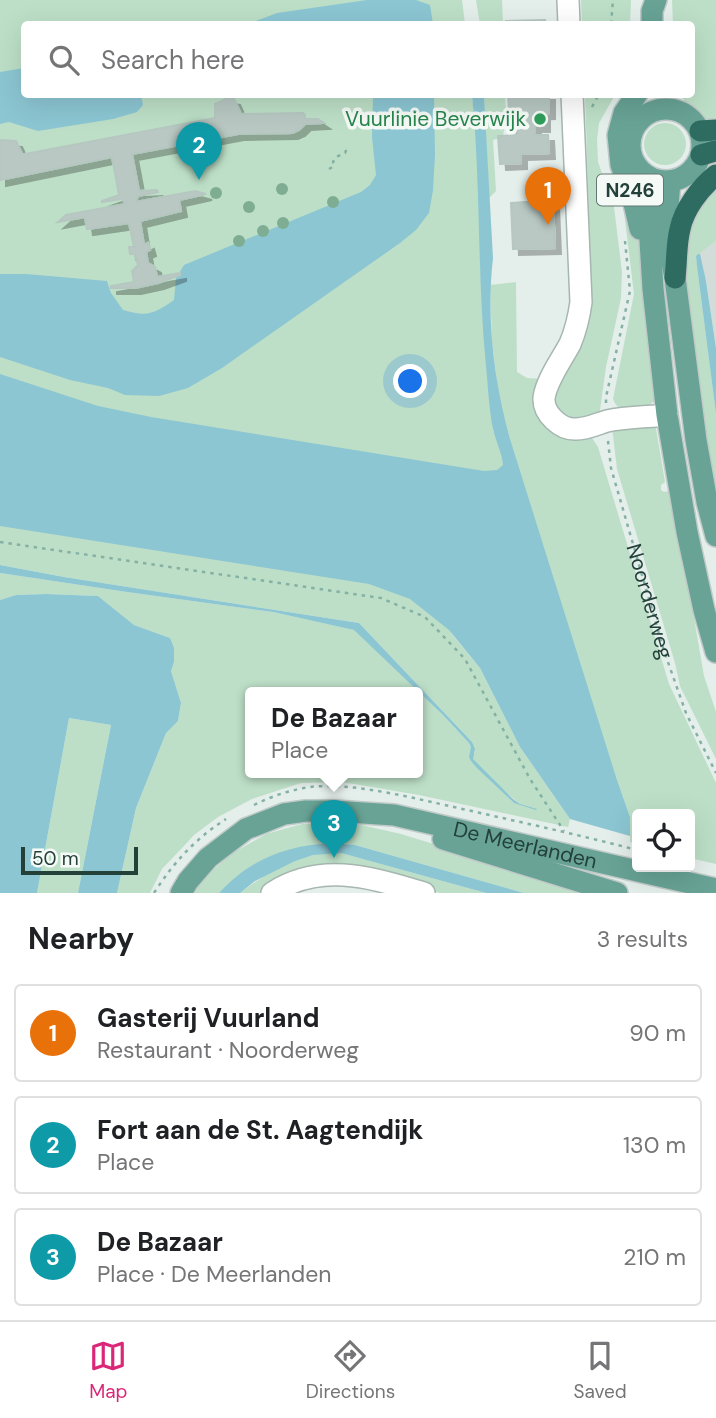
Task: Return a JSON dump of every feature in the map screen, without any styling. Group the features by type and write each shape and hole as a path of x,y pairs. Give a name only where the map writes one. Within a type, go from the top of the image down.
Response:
{"highway":[{"path":"675,278 680,227 690,206 716,175"}],"main road":[{"path":"652,21 652,11 658,0"},
{"path":"658,0 663,21"},
{"name":"N246","path":"634,98 624,113 618,135 618,152 632,195 653,289"},
{"name":"N246","path":"663,102 684,113 708,131 702,143 708,153 689,173 680,178 658,181 646,176 631,158 630,135 635,124 643,115 663,102"},
{"name":"N246","path":"646,176 653,289 667,415 687,533 716,652"},
{"name":"N246","path":"670,181 666,233 675,278 696,440 716,536"},
{"name":"De Meerlanden","path":"181,893 208,858 246,829 285,814 306,811 394,815 716,889"},
{"name":"De Meerlanden","path":"333,811 389,823 617,893"}],"street":[{"path":"568,0 569,21"},
{"path":"572,98 581,302 578,324 544,400 550,416 562,426 573,430 607,422 667,415"},
{"path":"272,893 316,875 344,875 368,877 424,893"}],"path":[{"path":"611,21 613,0"},
{"path":"329,169 347,148"},
{"name":"Noorderweg","path":"624,231 630,291 606,397 611,468 664,651 686,713 716,773"},
{"name":"De Meerlanden","path":"0,542 381,598 425,617 465,659 530,779 564,831 632,849"}],"shaded area":[{"path":"716,241 716,348 706,281 698,254"}],"green space":[{"path":"0,0 462,0 465,21 21,21 21,98 472,98 493,430 504,465 510,439 499,399 492,342 490,285 516,282 517,372 527,378 543,379 538,408 590,435 598,447 669,684 716,783 716,864 695,859 695,809 632,809 630,842 630,817 616,777 450,632 480,668 520,747 570,819 568,827 419,795 342,782 301,783 252,799 218,817 194,835 162,869 150,893 117,893 136,808 166,733 178,721 181,703 171,671 174,662 170,638 134,625 98,596 16,595 0,600 0,573 273,612 355,630 414,687 245,687 245,778 423,778 423,696 469,743 471,761 514,803 520,804 472,759 475,752 472,742 423,690 423,687 420,687 359,623 0,565"},
{"path":"476,0 502,0 503,21 480,21"},
{"path":"581,0 631,0 630,21 582,21"},
{"path":"672,0 716,0 716,122 696,112 683,98 695,98 695,21 673,21"},
{"path":"484,98 505,98 503,137 493,140 496,191 489,198"},
{"path":"585,98 613,98 599,123 597,140 598,162 614,207 622,272 621,298 606,367 599,417 585,423 555,413 553,388 591,281"},
{"path":"665,123 680,129 686,144 680,159 665,165 650,159 644,144 650,129"},
{"path":"611,157 632,215 640,248 657,398 634,412 622,410 613,399 634,294 622,195"},
{"path":"716,186 716,241 696,256 716,414 716,492 700,403 685,284 686,235 693,217"},
{"path":"654,423 665,482 661,485 661,490 669,491 673,496 704,676 716,712 716,759 680,686 617,469 612,427"},
{"path":"69,718 111,725 78,893 37,893"},
{"path":"348,822 401,834 525,872 580,893 524,893 355,845 336,844 281,853 249,868 219,893 192,893 207,875 233,853 266,834 302,824"},
{"path":"341,853 486,893 440,893 366,872 263,893 240,893 265,875 303,857"}],"water":[{"path":"367,0 416,0 430,5 433,21 256,21 277,13"},
{"path":"21,68 21,98 142,98 143,105 137,112 113,119 38,131 9,122 0,124 0,72"},
{"path":"373,98 434,98 435,155 429,213 416,230 400,243 222,368 188,388 159,396 125,395 0,357 0,274 107,281 111,293 123,310 150,313 174,300 176,278 184,265 361,192 370,185 376,175 372,137"},
{"path":"472,98 484,98 493,258 491,327 500,395 510,439 630,817 630,836 570,819 520,747 480,668 449,630 410,599 369,584 0,526 0,374 98,406 151,417 484,471 497,470 503,465 494,434 486,366"},
{"path":"698,254 706,281 716,348 716,414 697,266"},
{"path":"0,565 359,623 420,687 414,687 354,630 273,612 0,573"},
{"path":"16,595 98,596 134,625 170,638 174,648 171,671 181,703 178,721 166,733 136,808 117,893 78,893 111,725 69,718 37,893 0,893 0,600"},
{"path":"423,690 472,742 475,749 473,759 513,799 536,810 514,803 477,768 469,757 469,743 423,696"},
{"path":"331,843 355,845 524,893 486,893 341,853 313,855 255,881 240,893 219,893 243,871 269,856 298,847"}],"building":[{"path":"228,98 234,99 241,114 303,113 305,119 318,119 324,123 305,124 292,133 238,134 132,154 139,191 158,192 138,196 136,202 195,191 206,194 179,200 181,211 140,221 144,245 148,243 150,250 146,252 148,263 155,267 157,277 180,273 158,283 135,288 111,288 134,282 132,271 138,265 135,254 130,254 129,247 134,247 129,223 87,229 85,217 58,222 66,215 126,204 122,199 102,202 119,195 112,157 0,180 1,140 16,141 22,154 25,154 215,118 215,104"},
{"path":"508,98 549,98 549,113 509,115"},
{"path":"544,114 544,126 535,126 535,135 548,135 549,153 521,154 521,163 500,164 498,136 518,135 518,131 511,132 510,119 518,119 518,115"},
{"path":"553,202 555,248 513,249 511,203"}],"place":[{"name":"Vuurlinie Beverwijk","path":"540,119"},
{"name":"Fort aan de St. Aagtendijk","path":"199,180"},
{"name":"Gasterij Vuurland","path":"548,225"},
{"name":"De Bazaar","path":"334,858"}]}
